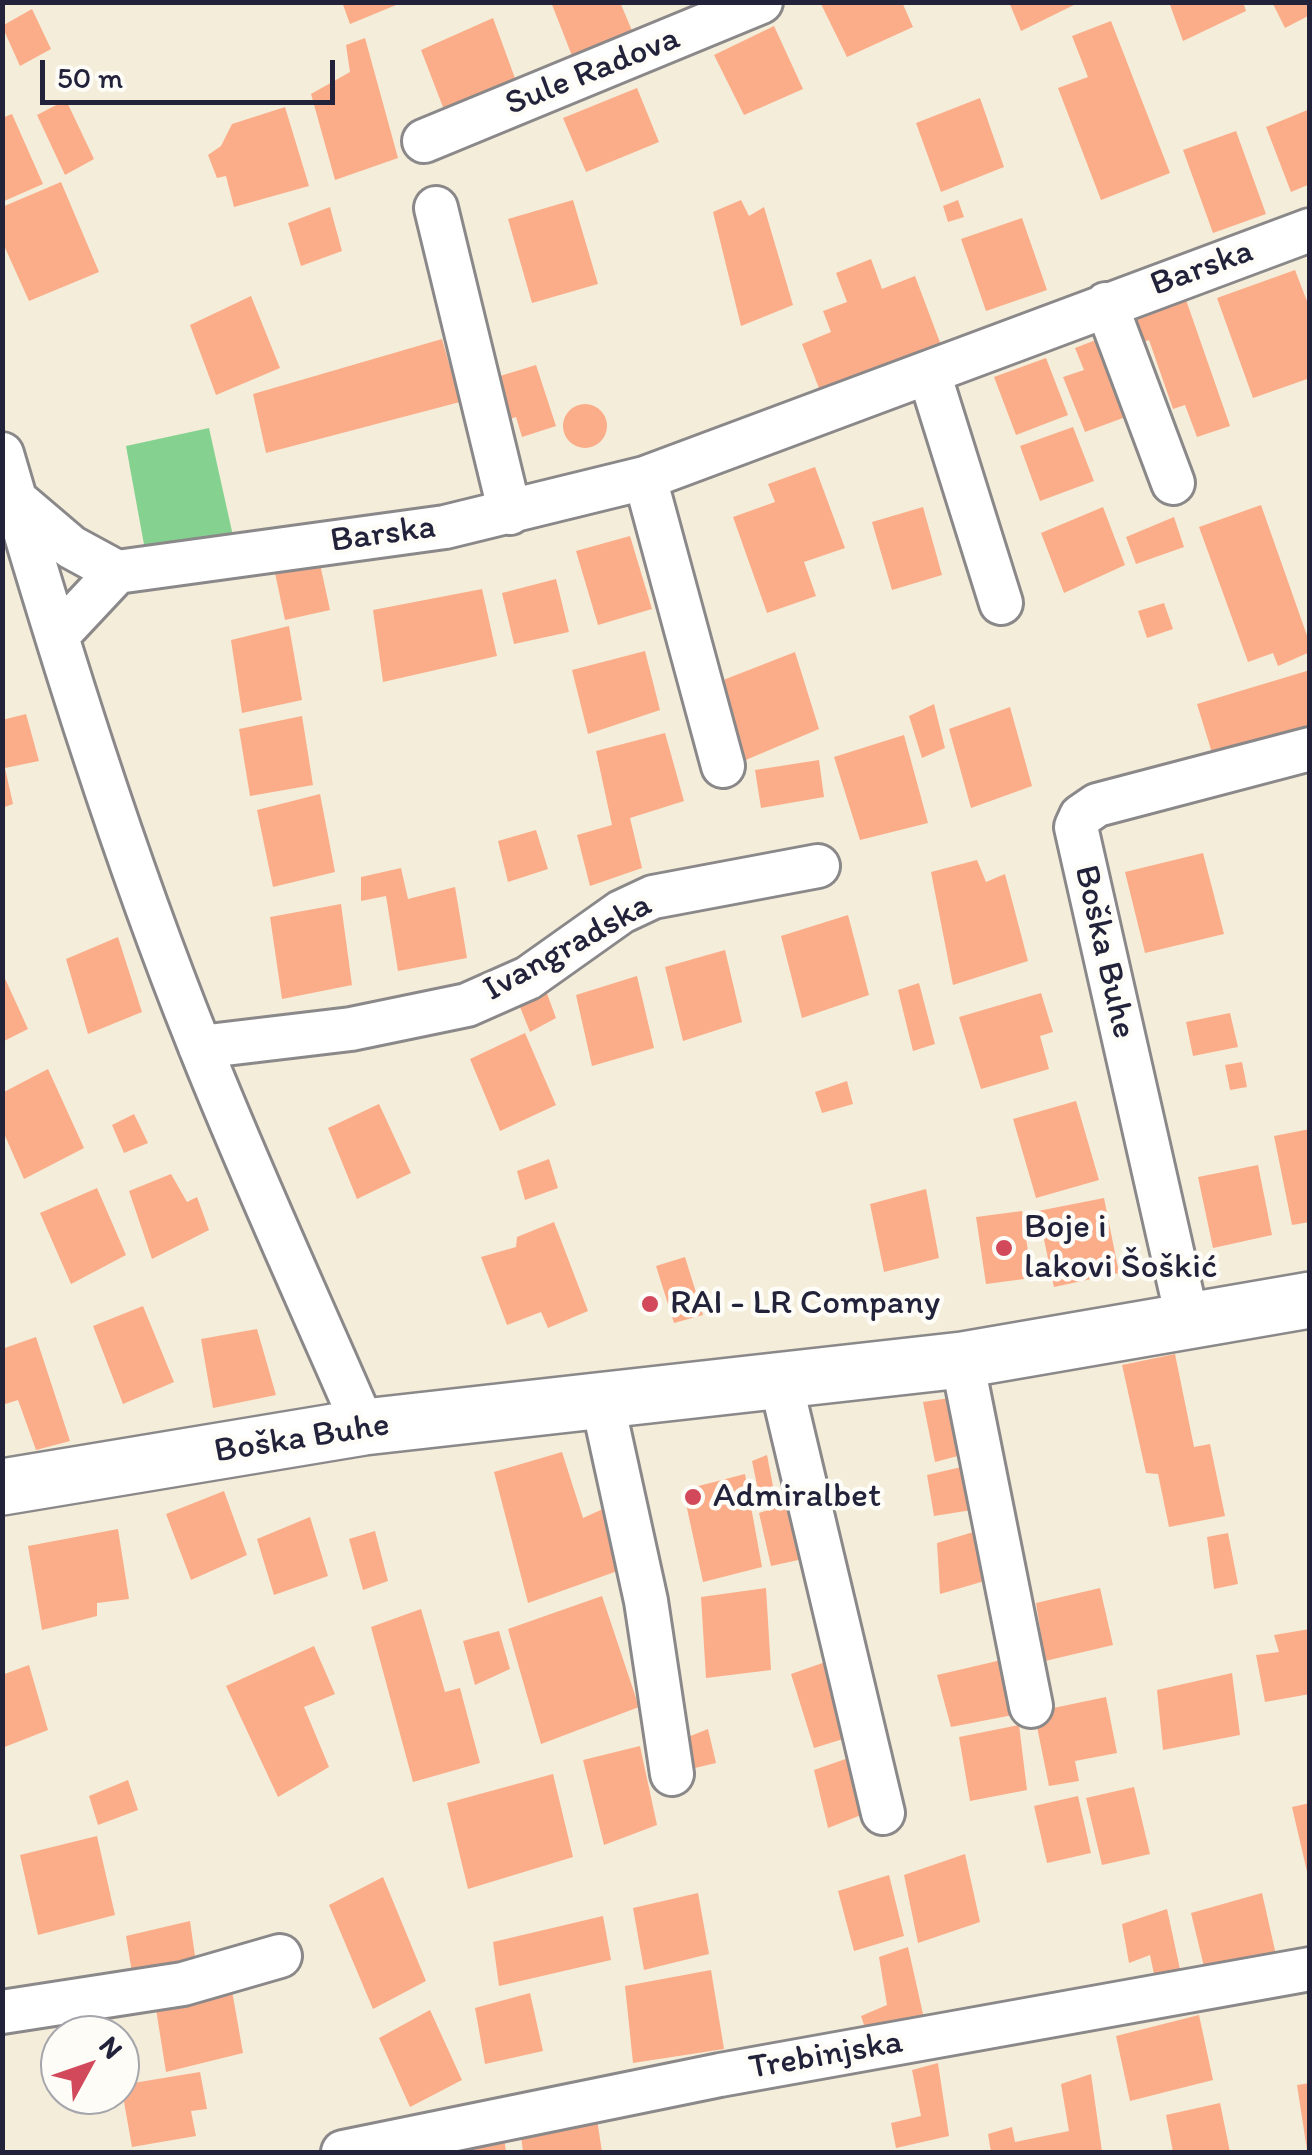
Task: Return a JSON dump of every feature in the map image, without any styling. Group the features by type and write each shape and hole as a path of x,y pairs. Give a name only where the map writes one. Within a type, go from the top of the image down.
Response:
{"street":[{"name":"Sule Radova","path":"424,141 761,2"},
{"path":"436,208 510,513"},
{"name":"Barska","path":"117,572 445,527 645,478 1106,304 1305,244"},
{"name":"Barska","path":"1106,304 1172,483"},
{"path":"929,373 1002,604"},
{"path":"2,454 57,636 159,942 200,1047 364,1427"},
{"path":"645,478 722,766"},
{"path":"17,502 71,546 117,572 57,636"},
{"name":"Boška Buhe","path":"1188,1322 1076,826 1081,816 1097,805 1310,749"},
{"name":"Ivangradska","path":"200,1047 351,1029 466,1005 528,978 621,912 654,897 818,866"},
{"name":"Boška Buhe","path":"2,1487 364,1427 962,1360 1310,1300"},
{"path":"962,1360 1031,1706"},
{"path":"780,1379 883,1813"},
{"path":"602,1400 646,1601 672,1774"},
{"path":"2,2012 183,1984 280,1956"},
{"name":"Trebinjska","path":"344,2152 720,2075 1310,1969"}],"green space":[{"path":"209,428 233,536 145,550 126,446"}],"building":[{"path":"342,2 401,2 401,3 350,24"},
{"path":"551,2 620,2 633,33 574,61"},
{"path":"820,2 902,2 913,27 847,57"},
{"path":"1009,2 1080,2 1021,31"},
{"path":"1169,2 1243,2 1246,11 1183,41"},
{"path":"1272,2 1310,2 1310,15 1285,28"},
{"path":"32,9 51,49 20,66 2,26"},
{"path":"493,18 516,81 446,115 421,50"},
{"path":"1111,21 1170,173 1101,200 1058,88 1088,77 1072,36"},
{"path":"774,26 803,89 744,115 714,55"},
{"path":"365,38 398,158 335,180 311,94 350,72 346,45"},
{"path":"637,88 659,142 586,172 563,118"},
{"path":"980,98 1004,167 941,192 916,123"},
{"path":"66,100 94,159 65,175 37,115"},
{"path":"285,107 309,186 234,207 226,176 217,178 208,155 221,146 232,124"},
{"path":"1310,109 1310,184 1291,192 1266,127"},
{"path":"12,114 43,184 2,202 2,118"},
{"path":"1236,131 1266,214 1213,233 1183,150"},
{"path":"61,182 99,272 29,301 2,241 2,207"},
{"path":"573,200 598,284 532,303 508,219"},
{"path":"741,200 749,216 764,207 793,305 741,326 713,212"},
{"path":"958,200 964,217 948,222 943,206"},
{"path":"330,207 342,251 301,266 288,223"},
{"path":"1022,218 1047,290 986,311 961,239"},
{"path":"871,259 882,289 915,276 941,345 820,391 802,344 831,332 823,311 847,302 836,273"},
{"path":"1295,270 1310,309 1310,378 1253,398 1217,298"},
{"path":"251,296 280,368 216,395 190,325"},
{"path":"1185,297 1230,426 1197,437 1185,405 1173,409 1149,340 1137,344 1128,318"},
{"path":"1101,338 1131,415 1085,432 1063,377 1084,370 1075,348"},
{"path":"442,339 460,402 266,453 253,394"},
{"path":"1046,358 1068,415 1016,435 994,377"},
{"path":"536,365 556,426 522,437 516,417 501,422 487,380"},
{"path":"585,404 600,411 607,426 600,441 585,448 570,441 563,426 570,411"},
{"path":"1073,427 1094,481 1040,501 1020,446"},
{"path":"815,467 845,548 804,562 816,596 767,613 733,517 775,502 768,484"},
{"path":"1261,505 1310,644 1310,652 1278,666 1273,653 1248,662 1199,527"},
{"path":"923,507 942,575 892,590 872,522"},
{"path":"1103,507 1125,565 1064,593 1041,533"},
{"path":"1174,517 1184,547 1136,564 1126,537"},
{"path":"630,536 652,609 598,625 576,551"},
{"path":"320,564 330,610 285,620 275,573"},
{"path":"556,579 569,632 514,644 502,593"},
{"path":"482,589 497,656 383,682 373,610"},
{"path":"1164,603 1173,629 1147,638 1138,611"},
{"path":"289,626 302,700 242,713 231,640"},
{"path":"645,651 660,710 588,734 572,670"},
{"path":"795,652 819,729 741,762 713,684"},
{"path":"1310,670 1310,740 1216,766 1197,704"},
{"path":"934,704 945,748 922,758 909,716"},
{"path":"1010,707 1032,786 971,808 949,729"},
{"path":"26,714 39,761 5,768 13,804 2,808 2,720"},
{"path":"302,716 313,785 250,796 239,729"},
{"path":"665,733 684,801 630,818 642,868 590,886 577,835 612,825 596,751"},
{"path":"904,735 928,823 860,840 834,757"},
{"path":"819,760 824,797 761,808 755,770"},
{"path":"320,794 335,872 273,887 257,810"},
{"path":"536,830 548,869 508,882 498,841"},
{"path":"1203,853 1224,934 1145,953 1125,872"},
{"path":"977,860 986,882 1005,874 1028,961 953,985 931,872"},
{"path":"401,868 408,899 455,887 467,958 398,971 386,896 361,901 361,877"},
{"path":"341,904 352,985 282,999 270,917"},
{"path":"848,915 869,995 802,1018 781,936"},
{"path":"118,937 142,1012 88,1034 66,959"},
{"path":"725,950 742,1022 683,1041 665,967"},
{"path":"2,972 28,1029 2,1042"},
{"path":"637,976 654,1048 592,1066 576,995"},
{"path":"919,983 935,1044 913,1051 898,990"},
{"path":"545,988 556,1018 530,1032 518,1002"},
{"path":"1041,993 1053,1032 1040,1036 1049,1069 981,1089 959,1017"},
{"path":"1230,1013 1238,1047 1193,1056 1186,1022"},
{"path":"525,1033 556,1105 500,1131 470,1059"},
{"path":"1242,1062 1247,1087 1230,1090 1225,1065"},
{"path":"48,1069 84,1148 24,1179 2,1129 2,1093"},
{"path":"847,1081 853,1104 822,1113 815,1092"},
{"path":"1076,1101 1099,1180 1036,1198 1013,1119"},
{"path":"379,1104 411,1173 357,1199 328,1128"},
{"path":"134,1114 148,1143 124,1153 112,1125"},
{"path":"1310,1129 1310,1222 1292,1225 1274,1136"},
{"path":"549,1159 558,1188 525,1200 517,1171"},
{"path":"1258,1165 1272,1235 1213,1248 1198,1177"},
{"path":"171,1174 187,1202 197,1197 209,1230 152,1259 129,1191"},
{"path":"97,1188 126,1255 71,1284 40,1213"},
{"path":"926,1189 939,1258 884,1272 870,1204"},
{"path":"1104,1198 1119,1273 1054,1287 1038,1211"},
{"name":"Boje i lakovi Šoškić","path":"1022,1211 1032,1278 986,1284 976,1217"},
{"path":"554,1222 588,1311 548,1328 541,1312 507,1325 481,1257 516,1247 517,1237"},
{"path":"685,1257 703,1315 674,1323 656,1266"},
{"path":"143,1306 174,1382 123,1404 93,1326"},
{"path":"257,1329 276,1395 213,1408 201,1339"},
{"path":"36,1337 70,1441 36,1450 18,1400 2,1405 2,1349"},
{"path":"1175,1354 1194,1447 1210,1444 1225,1516 1169,1527 1158,1474 1146,1473 1122,1365"},
{"path":"956,1397 969,1453 935,1462 923,1402"},
{"path":"562,1452 583,1518 605,1508 623,1569 528,1603 494,1472"},
{"path":"767,1455 773,1486 758,1490 752,1461"},
{"path":"970,1465 978,1509 934,1516 927,1475"},
{"path":"745,1474 762,1567 703,1582 683,1490"},
{"path":"224,1491 247,1555 191,1580 166,1514"},
{"path":"799,1500 812,1557 771,1566 759,1513"},
{"path":"310,1517 328,1576 274,1595 257,1539"},
{"path":"118,1529 129,1599 97,1603 97,1616 42,1630 28,1546"},
{"path":"980,1530 988,1580 940,1594 937,1543"},
{"path":"375,1531 388,1581 363,1590 349,1539"},
{"path":"1228,1533 1238,1584 1214,1589 1207,1537"},
{"path":"766,1588 771,1670 706,1678 701,1597"},
{"path":"1100,1588 1113,1645 1045,1661 1036,1603"},
{"path":"602,1596 639,1707 541,1744 508,1629"},
{"path":"421,1609 445,1692 460,1688 480,1763 413,1782 371,1627"},
{"path":"1310,1629 1310,1694 1265,1702 1256,1655 1279,1652 1274,1635"},
{"path":"499,1631 510,1669 475,1685 463,1641"},
{"path":"314,1646 335,1694 304,1707 329,1767 278,1797 226,1686"},
{"path":"1010,1658 1018,1714 951,1727 937,1675"},
{"path":"834,1659 856,1735 814,1748 791,1674"},
{"path":"29,1665 48,1730 2,1748 2,1675"},
{"path":"1232,1673 1240,1735 1163,1750 1157,1690"},
{"path":"1106,1697 1117,1753 1075,1761 1079,1781 1049,1786 1034,1712"},
{"path":"1019,1725 1027,1790 970,1801 959,1737"},
{"path":"708,1729 716,1763 695,1768 688,1737"},
{"path":"640,1746 657,1825 604,1845 583,1760"},
{"path":"857,1755 869,1812 828,1828 814,1770"},
{"path":"553,1774 573,1857 468,1889 447,1803"},
{"path":"128,1780 138,1810 98,1825 89,1796"},
{"path":"1134,1787 1150,1854 1102,1865 1086,1798"},
{"path":"1078,1796 1091,1853 1047,1863 1034,1806"},
{"path":"1310,1803 1310,1876 1308,1876 1292,1807"},
{"path":"97,1836 115,1915 38,1935 20,1855"},
{"path":"965,1854 980,1922 918,1943 904,1875"},
{"path":"889,1875 904,1936 854,1951 838,1891"},
{"path":"383,1877 426,1981 373,2009 329,1905"},
{"path":"698,1893 709,1954 644,1970 633,1908"},
{"path":"1262,1893 1276,1955 1206,1975 1191,1913"},
{"path":"1167,1909 1181,1974 1156,1984 1150,1955 1129,1963 1122,1924"},
{"path":"603,1916 611,1960 499,1986 493,1942"},
{"path":"190,1921 198,1977 135,1991 126,1936"},
{"path":"908,1947 925,2023 868,2037 861,2016 887,2005 879,1957"},
{"path":"711,1970 724,2049 633,2063 625,1986"},
{"path":"231,1985 243,2053 166,2072 155,2003"},
{"path":"530,1993 543,2051 485,2064 475,2008"},
{"path":"430,2010 462,2080 410,2107 379,2038"},
{"path":"1199,2015 1213,2080 1130,2101 1116,2036"},
{"path":"938,2063 949,2136 896,2148 891,2123 921,2116 912,2070"},
{"path":"200,2072 207,2109 191,2111 196,2136 132,2147 126,2115 140,2115 140,2082"},
{"path":"1091,2074 1102,2152 991,2152 988,2134 1012,2127 1015,2142 1069,2131 1061,2084"},
{"path":"1310,2083 1310,2150 1307,2150 1297,2085"},
{"path":"1220,2103 1230,2152 1173,2152 1166,2115"},
{"path":"596,2113 602,2152 523,2152 520,2127"},
{"path":"503,2129 506,2152 440,2152"}],"place":[{"name":"Boje i lakovi Šoškić","path":"1004,1248"},
{"name":"RAI - LR Company","path":"650,1304"},
{"name":"Admiralbet","path":"693,1497"}]}
